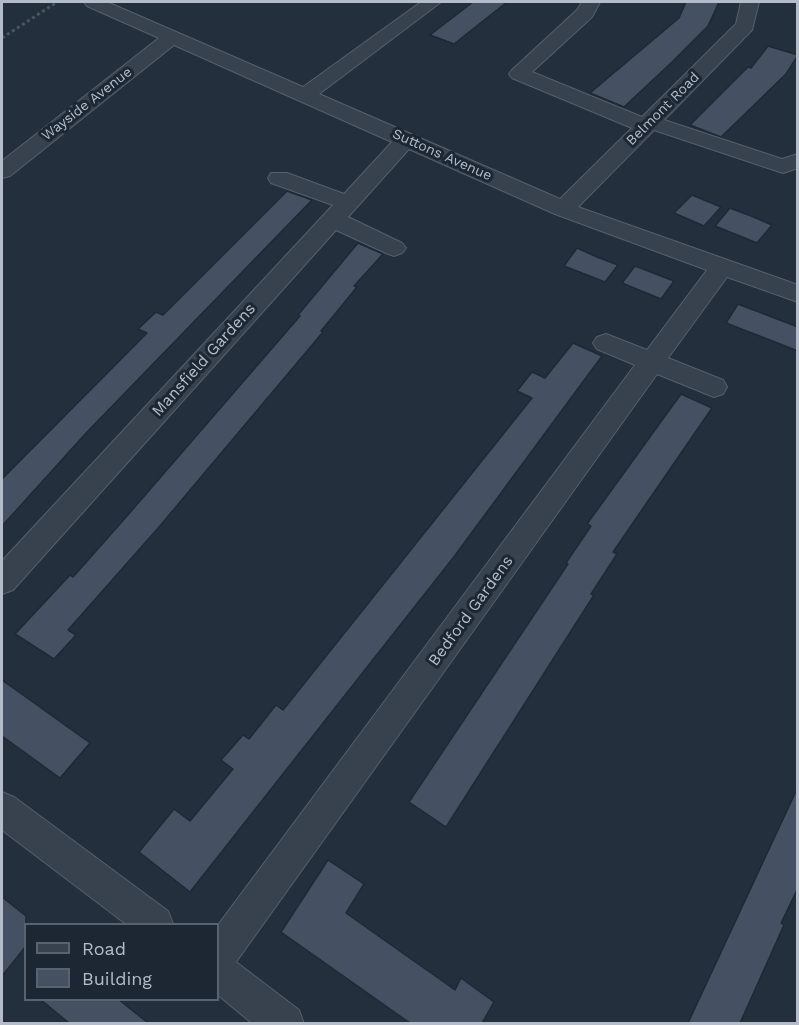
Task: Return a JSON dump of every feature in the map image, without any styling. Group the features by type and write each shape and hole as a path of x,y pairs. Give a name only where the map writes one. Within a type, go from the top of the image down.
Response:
{"street":[{"path":"306,94 432,2"},
{"path":"591,2 585,13 519,74 648,124 783,166 798,160"},
{"name":"Belmont Road","path":"563,209 745,26 750,2"},
{"name":"Suttons Avenue","path":"101,3 172,37 563,209 798,294"},
{"name":"Wayside Avenue","path":"2,171 172,37"},
{"name":"Mansfield Gardens","path":"2,581 406,140"},
{"path":"279,178 340,211 394,248"},
{"name":"Bedford Gardens","path":"219,954 722,266"},
{"path":"606,343 714,387"},
{"path":"2,809 154,923"},
{"path":"219,973 285,1023"}],"path":[{"path":"2,38 57,2"}],"building":[{"path":"473,2 507,2 454,44 430,35"},
{"path":"686,2 719,2 708,26 671,63 624,107 590,93 679,18"},
{"path":"768,46 798,55 786,74 721,137 690,125 748,67 751,68"},
{"path":"287,191 312,200 87,432 2,526 2,479 147,333 138,329 156,312 163,315"},
{"path":"692,195 721,207 704,226 674,213"},
{"path":"730,208 772,225 757,243 715,226"},
{"path":"358,243 383,254 354,286 357,287 321,331 323,332 159,527 68,630 76,635 54,659 15,634 70,575 73,577 127,516 300,316 298,315"},
{"path":"577,248 618,265 605,282 564,266"},
{"path":"635,266 674,281 661,299 622,283"},
{"path":"738,304 798,327 798,351 726,323"},
{"path":"573,343 602,356 453,558 190,892 139,852 174,809 190,821 233,769 221,760 243,735 249,739 276,705 283,710 532,398 517,391 532,372 545,378"},
{"path":"681,394 712,408 613,552 617,554 591,594 594,595 446,827 409,802 568,564 566,563 591,526 587,524"},
{"path":"2,680 90,743 60,778 2,736"},
{"path":"798,787 798,888 781,923 784,925 740,1023 688,1023"},
{"path":"328,860 364,884 346,913 455,990 461,978 494,1002 482,1023 410,1023 281,932"},
{"path":"2,897 26,916 26,923 24,923 24,948 2,976"},
{"path":"42,1001 120,1001 148,1023 69,1023"}]}
